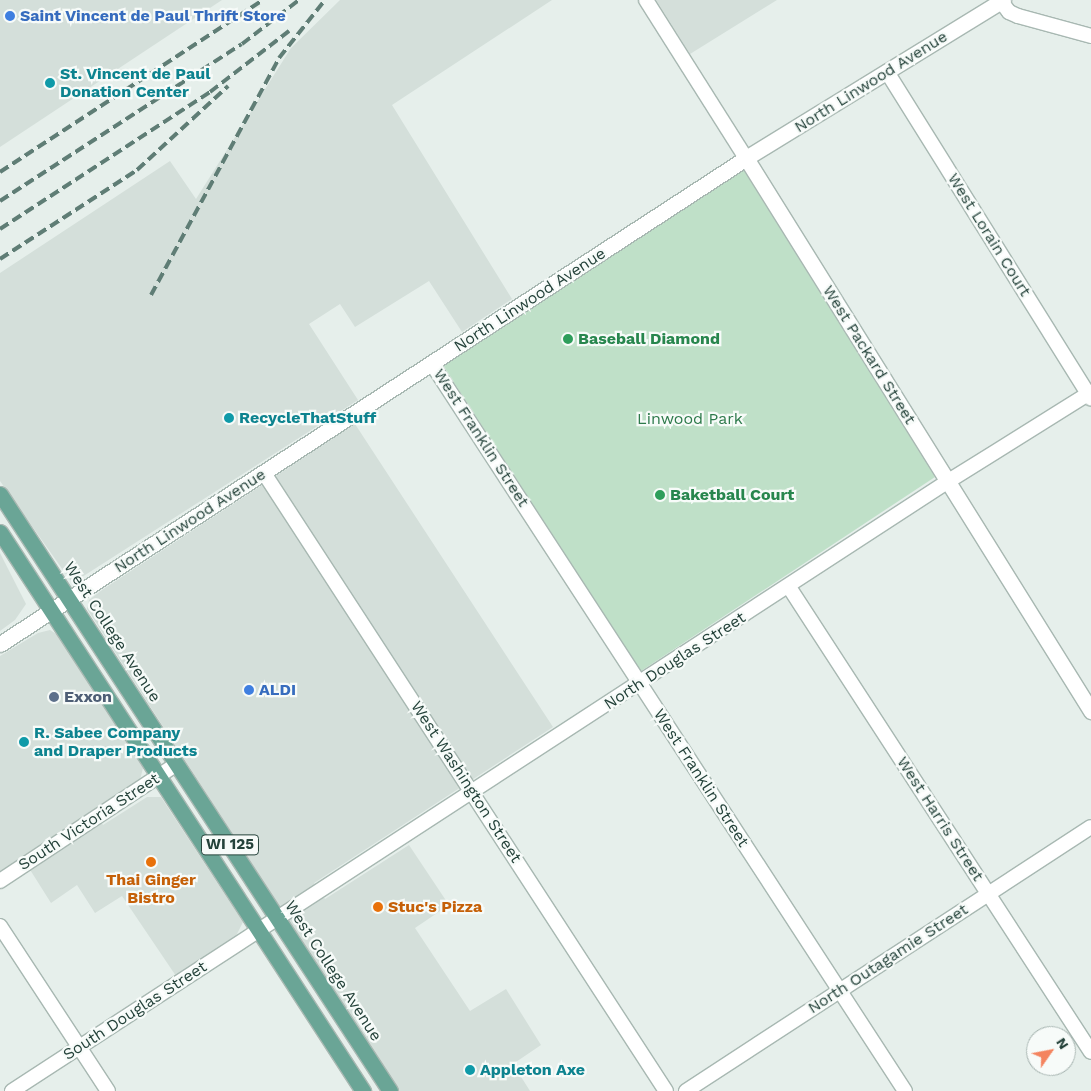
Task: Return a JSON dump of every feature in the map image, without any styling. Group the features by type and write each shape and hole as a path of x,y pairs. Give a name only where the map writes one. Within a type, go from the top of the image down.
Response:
{"main road":[{"name":"West College Avenue","path":"0,494 60,604 111,704 362,1091"},
{"name":"West College Avenue","path":"0,532 60,604 150,723 390,1091"},
{"path":"111,704 122,704 150,723"}],"street":[{"name":"West Packard Street","path":"646,0 1091,711"},
{"name":"North Linwood Avenue","path":"0,644 264,474 746,158 1001,0"},
{"path":"1001,0 1008,12 1018,16 1091,36"},
{"name":"West Lorain Court","path":"887,72 1090,395"},
{"name":"West Franklin Street","path":"432,364 905,1091"},
{"name":"North Douglas Street","path":"258,931 789,587 947,482 1090,395"},
{"name":"West Washington Street","path":"264,474 473,792 666,1091"},
{"name":"West Harris Street","path":"789,587 1091,1052"},
{"name":"South Victoria Street","path":"0,881 177,764"},
{"name":"North Outagamie Street","path":"686,1091 1091,827"},
{"path":"0,926 108,1091"},
{"name":"South Douglas Street","path":"12,1091 258,931"}],"shaded area":[{"path":"0,0 222,0 0,147"},
{"path":"340,0 552,0 392,105 512,299 462,332 429,281 355,327 340,304 309,324 358,400 82,577 70,580 0,481 0,273 170,161 196,199 291,48"},
{"path":"656,0 777,0 690,54"},
{"path":"355,424 553,727 314,883 325,899 409,845 449,905 415,928 470,1011 506,989 541,1045 513,1064 530,1091 399,1091 87,609 89,600 102,590"},
{"path":"0,553 26,604 15,620 0,631"},
{"path":"50,630 58,635 143,768 140,780 94,811 103,825 147,797 161,797 243,922 236,936 176,976 122,896 95,913 77,885 51,903 22,857 0,872 0,656 38,633"}],"green space":[{"name":"Linwood Park","path":"743,169 935,477 641,671 442,364"}],"railway":[{"path":"0,172 263,0"},
{"path":"0,201 242,44 299,0"},
{"path":"151,295 279,58 325,0"},
{"path":"0,229 210,92 289,31"},
{"path":"0,259 137,170 228,86"}],"place":[{"name":"Saint Vincent de Paul Thrift Store","path":"10,16"},
{"name":"St. Vincent de Paul Donation Center","path":"50,83"},
{"name":"Baseball Diamond","path":"568,339"},
{"name":"RecycleThatStuff","path":"229,418"},
{"name":"Baketball Court","path":"660,495"},
{"name":"ALDI","path":"249,690"},
{"name":"Exxon","path":"54,697"},
{"name":"R. Sabee Company and Draper Products","path":"24,742"},
{"name":"Thai Ginger Bistro","path":"151,862"},
{"name":"Stuc's Pizza","path":"378,907"},
{"name":"Appleton Axe","path":"470,1070"}]}
